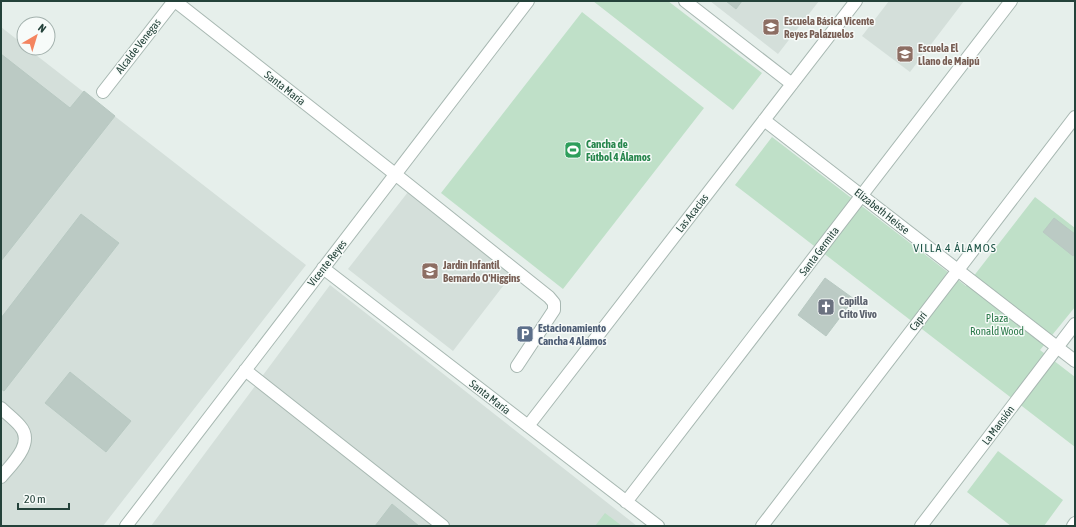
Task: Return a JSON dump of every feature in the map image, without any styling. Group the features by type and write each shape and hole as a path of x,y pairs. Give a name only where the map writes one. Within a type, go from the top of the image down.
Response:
{"street":[{"name":"Alcalde Venegas","path":"103,92 174,1"},
{"name":"Santa María","path":"174,1 549,297 554,303 554,310 517,366"},
{"name":"Vicente Reyes","path":"126,526 528,1"},
{"path":"685,1 792,84"},
{"name":"Las Acacias","path":"528,426 856,1"},
{"name":"Santa Germita","path":"626,502 1011,1"},
{"name":"Capri","path":"762,526 1075,117"},
{"name":"Elizabeth Heisse","path":"764,120 1075,361"},
{"name":"Santa María","path":"323,268 658,526"},
{"name":"La Mansión","path":"921,526 1075,324"},
{"path":"245,370 443,526"},
{"path":"1,408 21,427 25,439 22,450 1,477"},
{"path":"1072,526 1075,523"}],"shaded area":[{"name":"Escuela Básica Vicente Reyes Palazuelos","path":"710,1 819,1 778,54"},
{"name":"Escuela El Llano de Maipú","path":"889,1 964,1 910,72 862,36"},
{"path":"1,27 16,39 16,56 37,56 306,265 103,526 1,526"},
{"name":"Jardín Infantil Bernardo O'Higgins","path":"408,192 513,273 453,351 348,269"},
{"path":"330,285 637,526 151,526"}],"green space":[{"path":"593,1 668,1 762,73 733,110"},
{"name":"Cancha de Fútbol 4 Álamos","path":"582,12 704,108 563,289 441,193"},
{"name":"Plaza Ronald Wood","path":"772,137 966,286 1035,197 1075,228 1075,307 1040,350 1075,377 1075,447 735,185"},
{"path":"998,451 1063,500 1044,526 1011,526 967,492"},
{"path":"605,513 622,526 595,526"}],"building":[{"path":"726,1 742,1 736,9"},
{"path":"1,54 70,108 84,91 115,116 1,261"},
{"path":"81,214 119,243 4,391 1,389 1,318"},
{"path":"1054,218 1075,234 1075,253 1073,256 1043,232"},
{"name":"Capilla Crito Vivo","path":"825,278 854,299 826,336 798,315"},
{"path":"70,372 131,421 106,452 45,403"},
{"path":"392,504 419,526 375,526"}],"place":[{"name":"Escuela Básica Vicente Reyes Palazuelos","path":"771,27"},
{"name":"Escuela El Llano de Maipú","path":"905,54"},
{"name":"Cancha de Fútbol 4 Álamos","path":"573,150"},
{"name":"Jardín Infantil Bernardo O'Higgins","path":"430,271"},
{"name":"Capilla Crito Vivo","path":"826,307"},
{"name":"Estacionamiento Cancha 4 Alamos","path":"525,334"}],"district":[{"name":"VILLA 4 ÁLAMOS","path":"955,248"}]}
